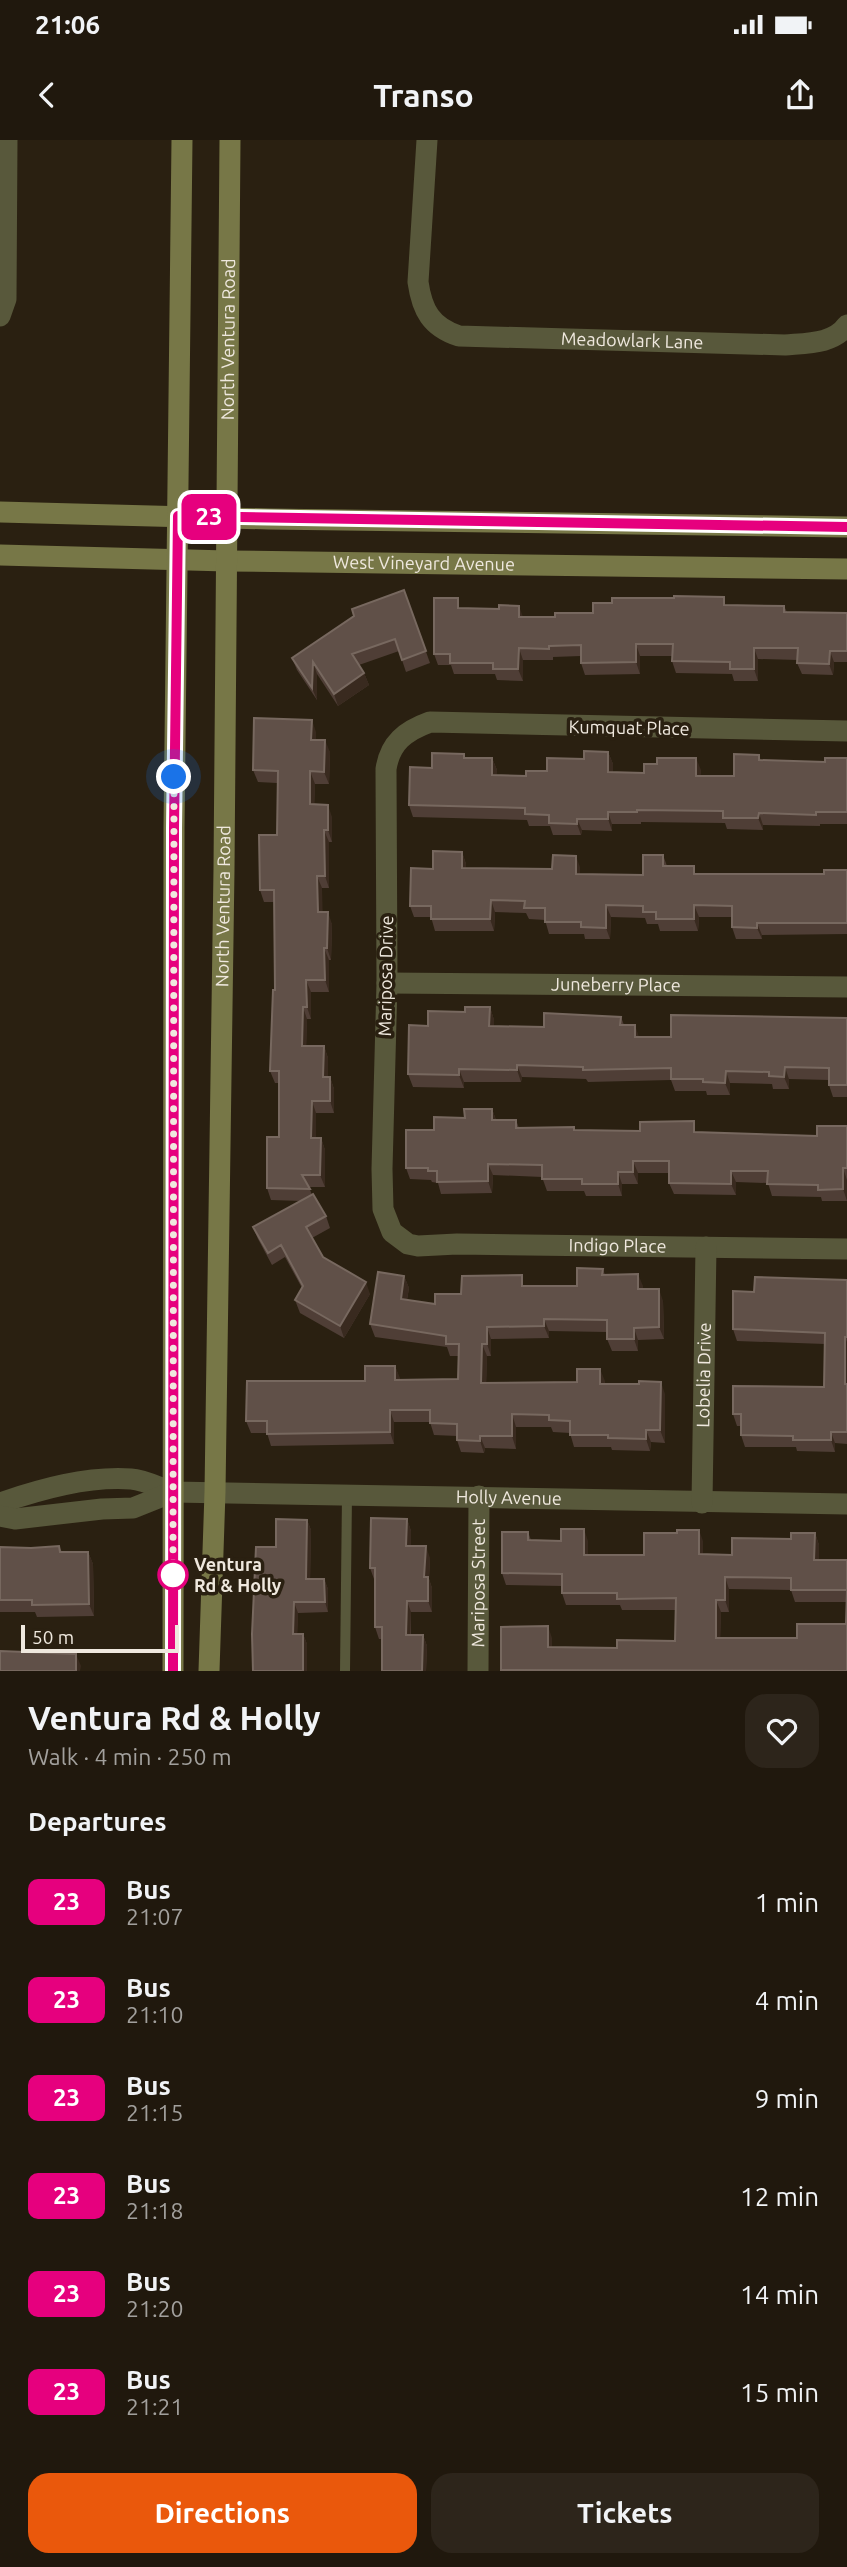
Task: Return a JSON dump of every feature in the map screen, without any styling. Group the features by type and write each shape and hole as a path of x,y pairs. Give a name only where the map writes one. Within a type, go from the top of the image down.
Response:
{"main road":[{"path":"173,1671 174,828 182,140"},
{"name":"North Ventura Road","path":"209,1671 215,1492 228,518 230,140"},
{"path":"0,512 847,527"},
{"name":"West Vineyard Avenue","path":"0,555 227,561 847,569"}],"street":[{"path":"3,307 7,140"},
{"name":"Meadowlark Lane","path":"427,140 418,282 420,300 429,319 446,331 459,336 785,345 814,343 837,336 846,327"},
{"name":"Kumquat Place","path":"413,728 430,722 847,730"},
{"name":"Mariposa Drive","path":"392,1232 383,1209 382,1169 387,983 386,769 388,754 400,737 413,728"},
{"name":"Juneberry Place","path":"387,983 847,987"},
{"name":"Indigo Place","path":"392,1232 408,1244 418,1246 457,1244 847,1249"},
{"name":"Lobelia Drive","path":"702,1503 706,1247"},
{"name":"Holly Avenue","path":"0,1503 68,1484 101,1479 134,1479 173,1492 847,1504"},
{"name":"Holly Avenue","path":"0,1516 15,1519 102,1508 133,1508 173,1492"},
{"name":"Mariposa Street","path":"478,1671 479,1496"}],"lane":[{"path":"345,1671 347,1494"}],"building":[{"path":"404,590 426,651 402,660 395,639 352,654 364,673 334,694 313,662 312,688 292,658 354,616 352,609"},
{"path":"724,597 724,605 784,606 784,612 847,613 847,651 830,651 829,664 797,663 798,648 754,648 754,669 730,669 730,662 672,661 673,644 636,644 636,662 581,663 581,645 549,646 549,649 519,648 518,669 493,669 493,663 450,663 450,654 434,654 434,598 458,598 458,608 499,609 499,605 519,606 519,617 555,617 555,613 593,613 593,603 612,603 612,598"},
{"path":"254,718 312,720 311,740 325,740 324,772 310,771 310,804 328,805 328,830 324,830 325,876 317,876 318,912 328,912 327,948 324,948 325,980 306,980 307,1007 303,1007 302,1046 324,1046 323,1077 330,1077 330,1101 312,1101 311,1138 321,1138 320,1175 302,1175 310,1189 267,1188 267,1137 279,1137 279,1071 270,1071 275,990 274,890 260,890 259,835 277,835 278,771 253,770"},
{"path":"584,751 608,752 608,772 644,773 644,764 657,764 657,758 696,758 696,776 734,776 734,754 759,755 759,760 825,762 825,758 847,758 847,812 816,812 816,815 759,813 758,818 723,818 723,811 637,810 608,812 608,819 577,819 577,824 549,823 549,815 525,814 525,808 409,805 410,767 432,768 432,753 464,754 464,758 492,758 492,775 526,776 526,771 547,771 547,758 584,759"},
{"path":"433,851 462,852 462,868 552,869 553,855 576,856 576,874 643,875 643,855 663,855 663,866 694,866 694,874 824,874 824,870 847,870 847,923 757,923 757,928 732,927 732,906 694,905 694,919 656,919 656,912 643,912 643,906 606,905 606,928 581,927 581,922 545,922 545,908 524,908 525,901 491,900 490,919 431,919 431,906 410,906 411,868 433,869"},
{"path":"465,1007 490,1007 489,1026 544,1027 544,1013 621,1017 620,1025 635,1025 635,1037 671,1037 671,1015 847,1018 847,1085 829,1085 829,1068 785,1067 784,1077 769,1076 769,1072 726,1071 725,1083 703,1082 703,1079 671,1079 671,1068 583,1070 583,1067 517,1065 517,1070 459,1069 459,1075 408,1074 409,1025 428,1026 428,1011 465,1012"},
{"path":"464,1109 492,1109 492,1120 516,1120 516,1128 574,1127 574,1130 640,1131 640,1122 694,1121 694,1132 817,1136 817,1126 847,1126 847,1168 843,1168 843,1189 818,1190 818,1185 767,1184 768,1171 731,1171 731,1184 669,1183 669,1161 633,1161 633,1172 618,1172 618,1184 582,1184 582,1179 542,1179 542,1165 488,1164 488,1181 437,1182 437,1171 428,1171 428,1168 406,1168 406,1130 434,1130 434,1117 465,1118"},
{"path":"313,1194 326,1216 306,1227 323,1257 366,1282 340,1326 295,1300 303,1286 281,1245 268,1253 253,1227"},
{"path":"577,1268 603,1269 602,1275 638,1274 638,1289 659,1289 659,1327 634,1328 634,1339 607,1339 607,1320 544,1319 544,1326 487,1327 487,1344 482,1344 481,1383 577,1382 577,1369 600,1369 600,1384 661,1382 660,1430 646,1430 646,1439 570,1435 570,1421 549,1420 549,1415 512,1414 512,1436 480,1436 480,1441 457,1440 457,1424 430,1423 430,1410 390,1410 390,1432 267,1434 267,1421 246,1421 247,1381 365,1381 365,1366 395,1366 395,1380 458,1379 459,1344 446,1344 446,1336 370,1324 378,1272 404,1276 401,1299 435,1304 435,1294 461,1294 462,1276 522,1275 522,1286 577,1286"},
{"path":"755,1277 847,1280 847,1432 831,1432 831,1440 793,1440 793,1436 741,1435 741,1414 733,1414 733,1386 824,1387 825,1333 733,1329 733,1291 754,1292"},
{"path":"371,1518 407,1519 406,1546 426,1546 424,1577 428,1577 428,1601 407,1601 406,1635 423,1635 422,1671 382,1671 382,1627 375,1627 375,1568 370,1568"},
{"path":"276,1519 307,1520 306,1579 324,1579 325,1602 294,1602 293,1634 303,1634 303,1671 253,1671 256,1547 276,1547"},
{"path":"561,1529 584,1529 584,1555 644,1555 644,1533 699,1530 699,1554 732,1555 732,1538 791,1539 791,1533 815,1533 814,1560 847,1560 847,1590 847,1671 501,1670 501,1627 548,1626 548,1647 617,1648 617,1640 675,1641 676,1598 617,1599 617,1593 562,1593 562,1574 502,1573 502,1532 528,1532 528,1540 561,1541","holes":["725,1577 791,1578 791,1590 847,1590 846,1624 797,1624 797,1638 716,1638 716,1600 725,1600"]},
{"path":"59,1546 60,1552 88,1552 89,1604 32,1605 32,1600 0,1600 0,1547"},
{"path":"0,1651 76,1654 76,1671 0,1671"}],"bus line":[{"name":"23","path":"173,1671 174,828 178,516 847,527"}],"place":[{"name":"Ventura Rd & Holly","path":"173,1575"}],"route":[{"path":"173,1575 174,777"}]}
